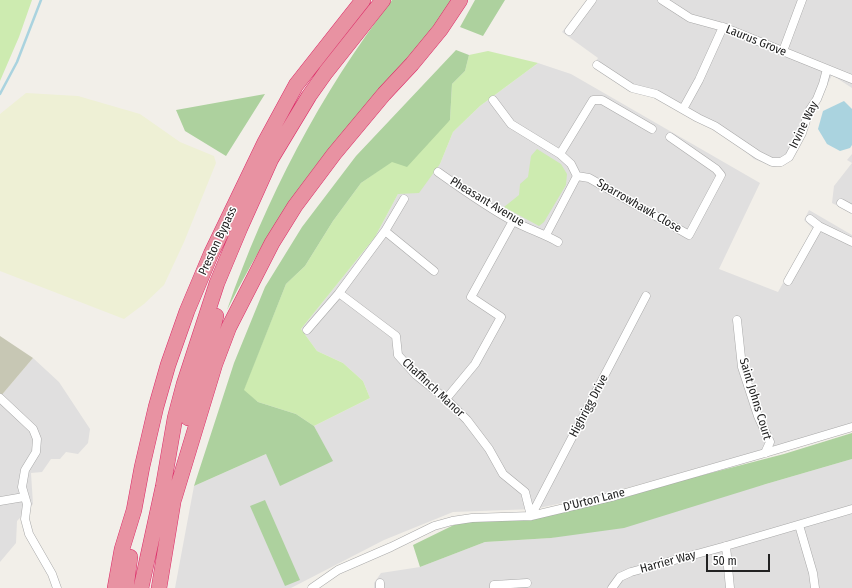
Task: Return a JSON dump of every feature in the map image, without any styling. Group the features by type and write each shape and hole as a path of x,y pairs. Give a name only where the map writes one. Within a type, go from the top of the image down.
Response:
{"highway":[{"path":"296,85 352,0"},
{"name":"Preston Bypass","path":"134,510 156,407 168,365 187,311 214,247 265,142 296,85 363,0"},
{"path":"141,588 163,488 175,418 184,384 215,290 240,228 272,159 309,96 326,72 384,0"},
{"path":"174,499 215,364 232,320 272,243 295,206 334,154 440,30 460,0"},
{"path":"159,588 184,432 217,312 254,214 309,96"},
{"path":"115,588 122,549 134,510"},
{"path":"126,588 132,546 134,510"}],"street":[{"path":"569,31 592,0"},
{"name":"Laurus Grove","path":"662,0 690,18 723,27 852,79"},
{"path":"783,51 802,0"},
{"path":"598,65 632,88 656,94 683,109 699,80 723,27"},
{"name":"Irvine Way","path":"683,109 716,126 758,156 772,162 781,162 789,157 802,133 809,111 823,84 827,69"},
{"path":"493,100 511,124 560,154 571,164 577,176 546,235"},
{"path":"560,154 593,100 602,100 652,129"},
{"name":"Sparrowhawk Close","path":"577,176 589,178 689,235 721,175 716,169 670,137"},
{"name":"Pheasant Avenue","path":"438,172 474,197 513,221 546,235 558,242"},
{"path":"307,330 339,293 385,231 404,199"},
{"path":"841,203 852,208"},
{"path":"810,219 819,226 852,242"},
{"path":"446,399 476,364 501,317 471,297 513,221"},
{"path":"788,281 819,226"},
{"path":"385,231 434,271"},
{"name":"Chaffinch Manor","path":"339,293 396,336 398,355 416,375 446,399 467,420 489,449 503,474 524,492 531,516"},
{"name":"Highrigg Drive","path":"531,516 646,296"},
{"name":"Saint Johns Court","path":"736,320 742,367 758,416 770,442 765,454"},
{"path":"0,398 33,429 38,439 36,452 25,470 22,488 27,504 25,520 33,542 52,574 57,588"},
{"name":"D'Urton Lane","path":"312,588 338,570 434,526 472,518 531,516 615,496 765,454 852,427"},
{"path":"0,502 24,497"},
{"name":"Harrier Way","path":"612,588 620,577 631,572 852,510"},
{"path":"799,525 813,573 815,588"},
{"path":"726,546 730,588"},
{"name":"D'Urton Lane","path":"323,588 338,570"},
{"path":"494,588 494,585 527,583"}],"shaded area":[{"path":"587,0 852,0 852,88 832,75 805,133 789,162 774,167 754,159 738,145 715,129 657,97 634,92 593,65 598,58 562,32"},
{"path":"538,63 571,74 760,183 719,269 778,292 813,229 804,220 809,210 852,235 852,423 605,494 534,509 453,512 384,540 291,588 175,588 194,486 266,454 332,461 314,426 370,398 363,381 343,363 317,351 301,329 375,237 398,194 440,164 453,132 480,106"},
{"path":"26,93 78,96 140,114 180,142 214,156 216,163 184,242 164,285 144,304 124,319 0,271 0,114"},
{"path":"852,154 852,163 847,160"},
{"path":"852,163 852,213 832,203 834,186"},
{"path":"0,336 33,358 0,397"},
{"path":"33,358 59,382 90,429 88,443 78,454 66,452 60,459 51,459 42,472 31,473 33,504 17,521 16,543 0,562 0,397"},
{"path":"852,459 852,588 374,588 374,583 381,573 420,567 485,542 551,538 766,484"}],"green space":[{"path":"0,0 32,0 19,37 0,81"},
{"path":"392,0 451,0 426,37 398,71 338,138 306,178 264,242 227,310 242,268 259,228 277,187 297,148 341,72"},
{"path":"475,0 505,0 483,36 460,27"},
{"path":"456,50 469,55 465,71 452,84 450,120 407,167 392,162 361,183 333,221 305,266 286,284 244,390 258,402 296,414 314,426 333,461 280,486 266,454 194,486 234,363 265,287 302,227 356,156"},
{"path":"488,51 538,63 480,106 453,132 440,164 419,193 398,194 375,237 301,329 317,351 343,363 363,381 370,398 314,426 296,414 258,402 243,391 286,284 305,266 333,221 361,183 450,120 452,84 465,71 469,55"},
{"path":"265,94 226,156 185,131 176,110"},
{"path":"537,149 561,164 567,174 566,185 544,222 539,226 504,207 519,195 520,184 528,177 531,156"},
{"path":"852,433 852,459 624,528 551,538 485,542 420,567 413,545 460,522 533,519 784,454"},
{"path":"265,500 300,580 285,586 250,506"}],"water":[{"path":"844,101 852,109 852,145 850,148 840,151 827,144 818,129 823,111"}],"waterway":[{"path":"0,94 17,62 41,0"}]}
